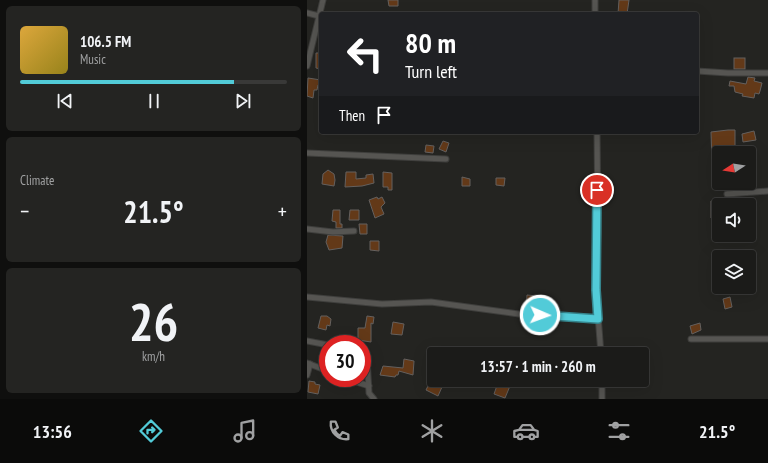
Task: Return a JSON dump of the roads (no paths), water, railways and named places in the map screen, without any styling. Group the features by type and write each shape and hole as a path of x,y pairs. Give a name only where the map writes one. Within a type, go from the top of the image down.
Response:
{"street":[{"path":"320,12 323,0"},
{"path":"595,0 595,12"},
{"path":"307,13 319,16 318,31 307,66"},
{"path":"699,71 768,73"},
{"path":"597,134 598,233 596,290 601,347"},
{"path":"307,152 446,159"},
{"path":"727,194 768,191"},
{"path":"307,229 333,232 354,231"},
{"path":"307,297 376,304 445,303 526,315 598,319"},
{"path":"691,339 768,339"},
{"path":"307,341 319,343"},
{"path":"307,375 309,364 319,368"},
{"path":"369,387 369,393 373,399"},
{"path":"602,387 602,399"}]}
